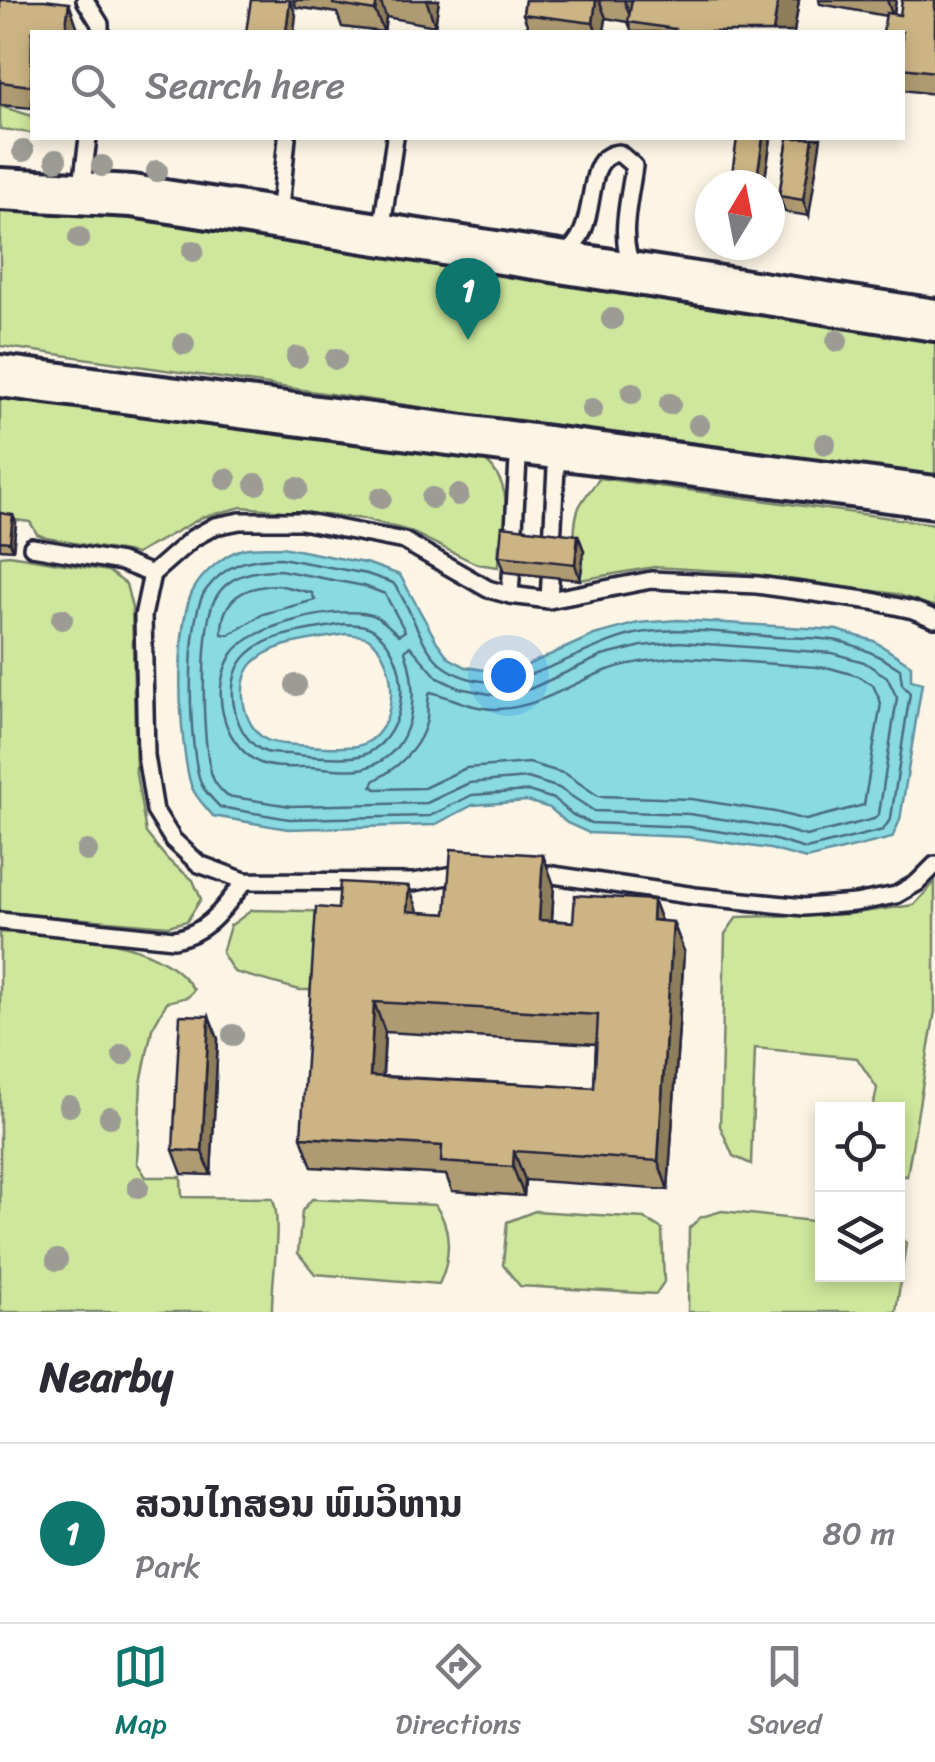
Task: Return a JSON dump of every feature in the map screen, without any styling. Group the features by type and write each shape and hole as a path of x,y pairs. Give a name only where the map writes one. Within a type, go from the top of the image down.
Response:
{"street":[{"path":"0,189 132,196 935,320"},
{"path":"0,376 935,496"}],"lane":[{"path":"85,0 100,30"},
{"path":"80,193 88,140"},
{"path":"279,218 286,140"},
{"path":"381,234 395,140"},
{"path":"552,260 573,249 588,223 597,163 608,154 619,152 634,166 626,256 636,273"},
{"path":"510,595 538,443"},
{"path":"538,443 549,600"},
{"path":"484,872 414,882 246,881 199,864 172,840 156,811 146,756 144,616 152,574 193,538 216,526 240,521 301,521 404,541 488,589 510,595 549,600 650,580 740,584 872,601 913,610 935,620"},
{"path":"32,546 121,562 152,574"},
{"path":"520,872 804,907 896,895 917,884 935,865"},
{"path":"0,922 174,938 192,936 206,929 246,881"}],"green space":[{"path":"0,106 30,115 30,133 0,129"},
{"path":"0,199 935,333 935,482 0,346"},
{"path":"0,392 486,461 503,489 506,543 499,544 498,567 477,564 409,531 365,519 242,507 203,517 136,554 46,538 37,534 30,522 0,518"},
{"path":"600,478 935,524 935,607 896,594 737,572 654,567 580,580 584,552 573,550 576,518 580,505"},
{"path":"0,556 108,571 126,584 132,608 136,774 146,833 168,860 193,880 201,899 187,921 168,926 0,912"},
{"path":"935,882 935,1011 907,1176 905,1102 874,1102 877,1088 857,1058 755,1048 751,1164 733,1156 720,1126 725,934 737,917 848,914 914,905"},
{"path":"252,910 350,912 323,990 300,990 234,972 222,953 230,926"},
{"path":"0,932 78,938 133,948 178,971 194,990 188,997 167,1002 152,1029 141,1083 137,1163 146,1177 181,1177 182,1197 272,1198 277,1235 272,1312 0,1312"},
{"path":"312,1199 435,1205 448,1243 439,1284 315,1274 298,1253 302,1211"},
{"path":"535,1211 644,1218 662,1229 664,1282 656,1294 520,1286 503,1265 507,1222"},
{"path":"722,1211 815,1221 815,1282 900,1282 896,1312 688,1312 689,1228 701,1217"}],"water":[{"path":"282,547 369,564 400,575 449,658 466,667 496,672 523,667 594,635 638,623 678,620 837,630 874,641 911,665 911,680 922,683 900,820 892,838 806,859 770,849 687,837 589,833 567,823 550,808 527,801 473,805 434,825 288,829 213,816 193,789 183,742 181,654 188,604 199,581 236,551","holes":["349,634 368,638 379,648 386,663 391,697 382,729 371,740 342,747 276,743 257,733 247,715 243,693 252,664 283,646"]}],"building":[{"path":"0,0 69,3 65,30 30,30 30,86 0,82"},
{"path":"251,0 290,0 286,30 246,30"},
{"path":"334,0 377,0 375,11 333,4"},
{"path":"525,0 596,0 593,23 523,14"},
{"path":"632,0 778,0 773,30 675,30 628,22"},
{"path":"902,0 935,0 935,72 905,68 905,30 883,30 886,13 900,15"},
{"path":"737,140 763,140 758,170 733,170"},
{"path":"788,140 813,140 803,200 785,197 783,170"},
{"path":"0,513 13,515 10,542 0,541"},
{"path":"502,526 578,535 575,564 499,556"},
{"path":"451,849 543,855 539,920 573,922 575,895 653,900 652,920 673,922 658,1161 514,1151 513,1167 441,1162 442,1146 301,1137 316,907 338,909 340,882 409,886 407,911 446,914","holes":["374,1002 598,1015 594,1088 370,1076"]},
{"path":"180,1015 209,1016 202,1152 173,1150"}],"place":[{"name":"ສວນໄກສອນ ພົມວິຫານ","path":"468,340"}]}
